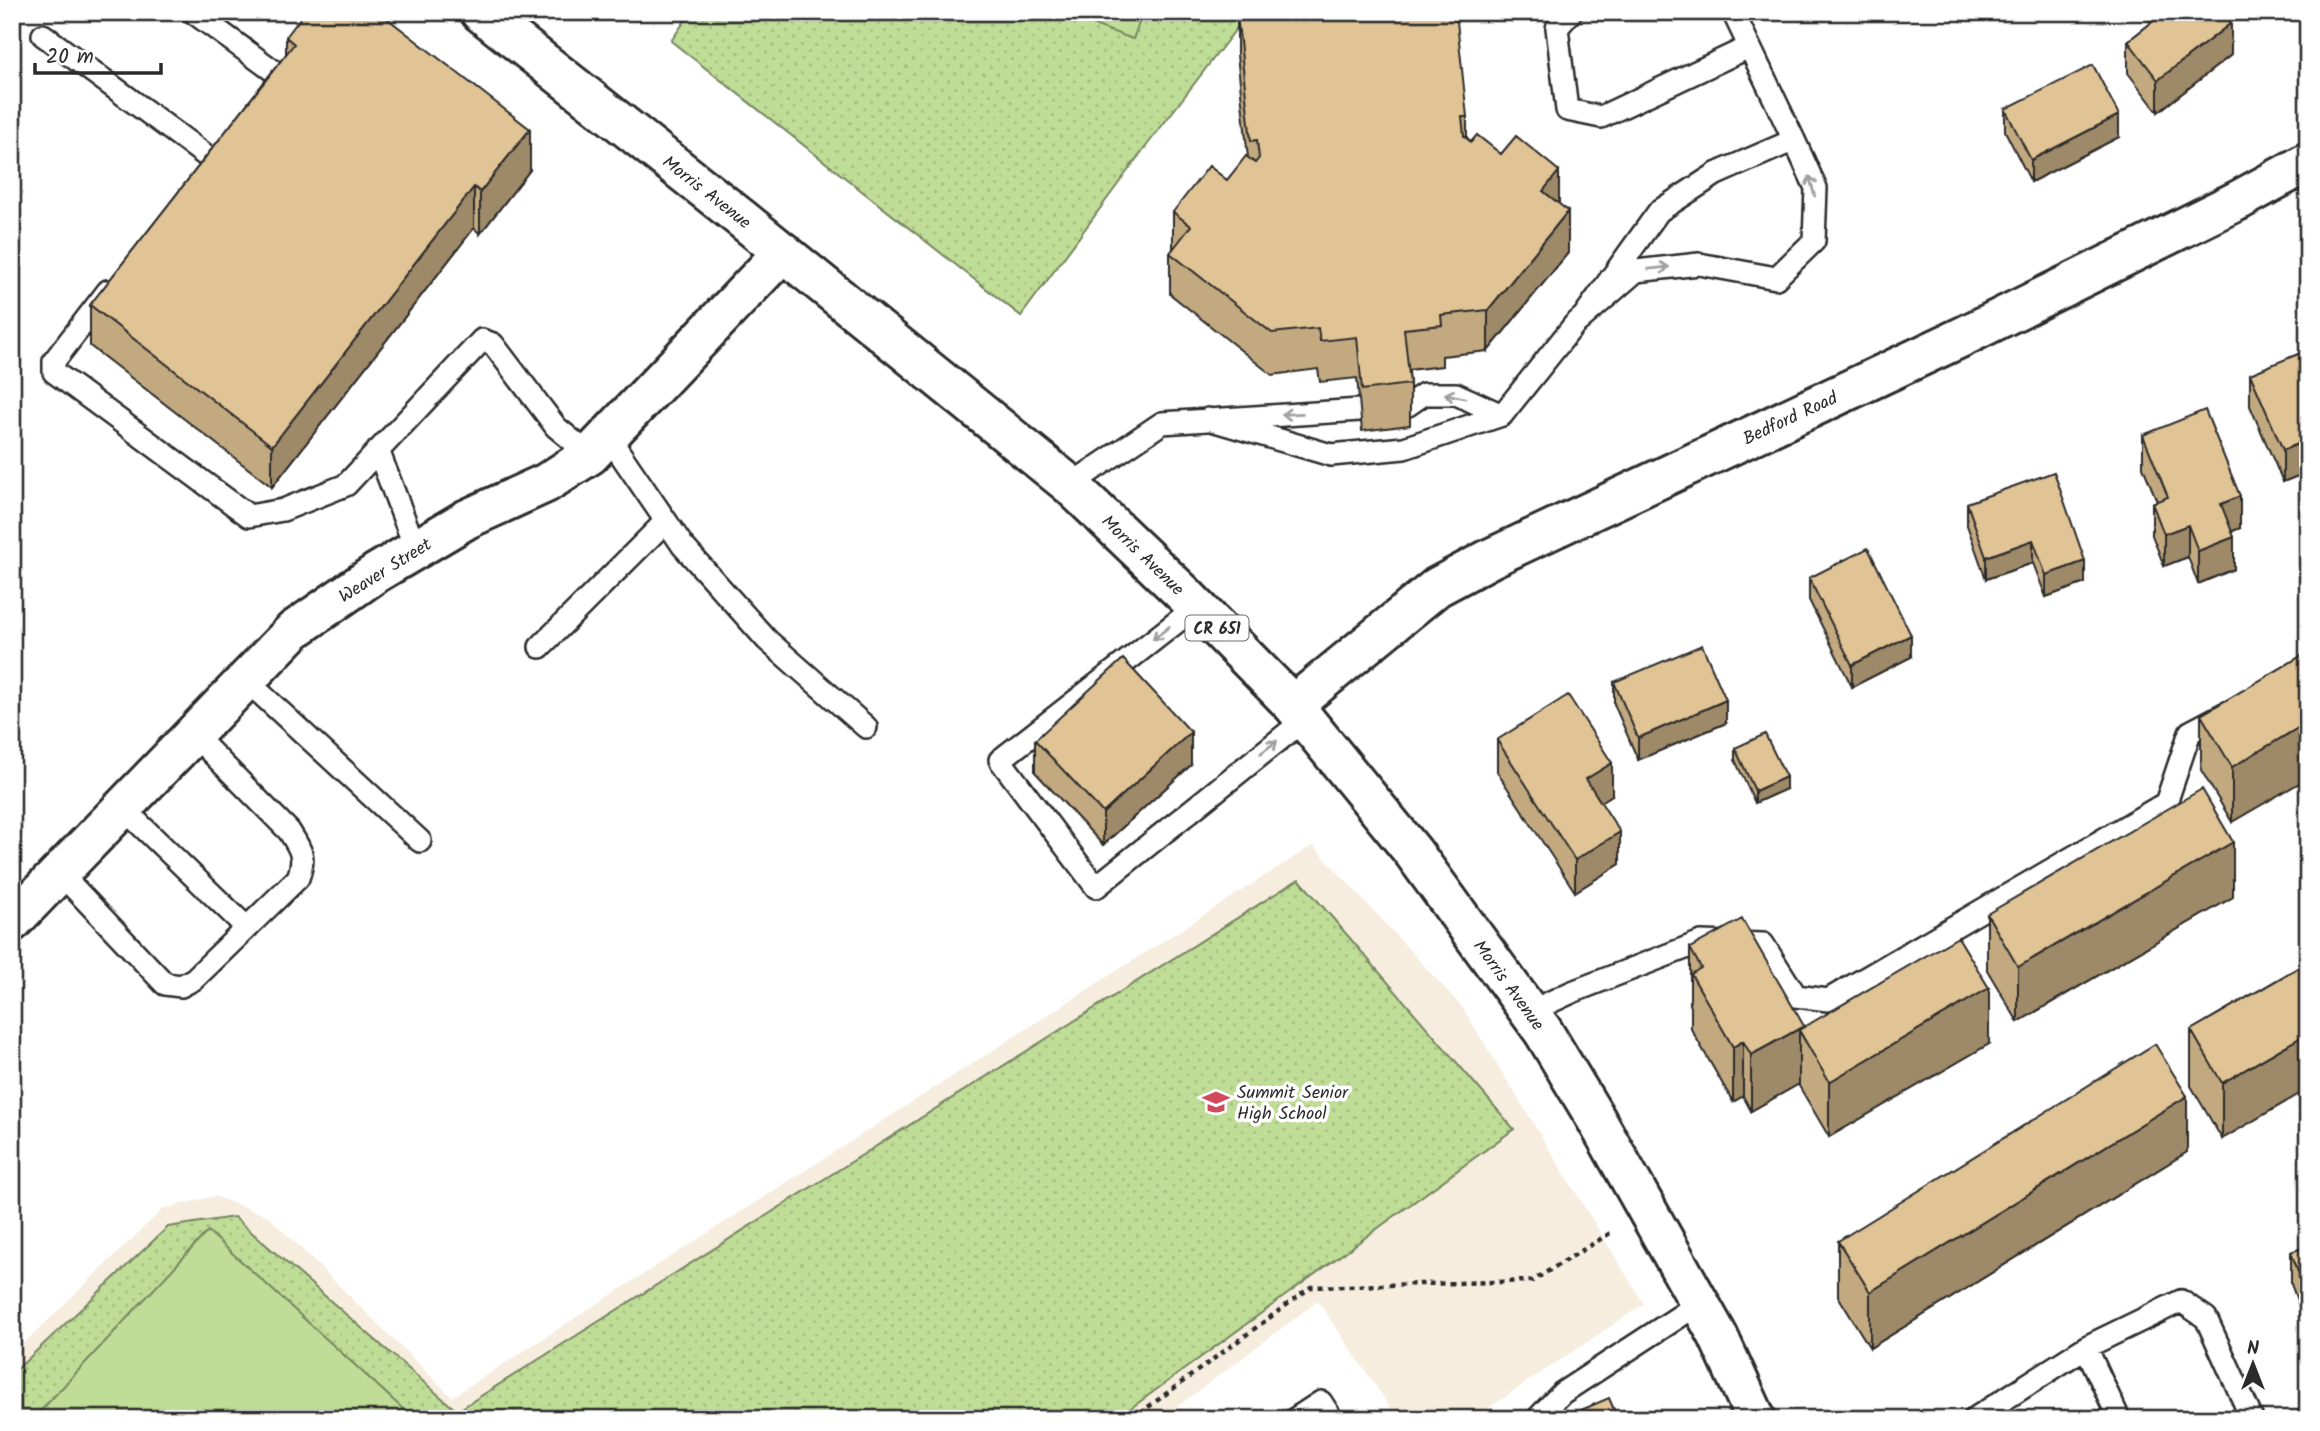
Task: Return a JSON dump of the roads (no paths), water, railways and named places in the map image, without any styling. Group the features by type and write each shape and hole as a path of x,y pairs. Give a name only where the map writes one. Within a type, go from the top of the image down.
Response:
{"street":[{"name":"Morris Avenue","path":"480,12 783,252 1070,485 1196,607 1298,712 1413,852 1530,1012 1596,1119 1700,1303 1756,1419"},
{"name":"Bedford Road","path":"1298,712 1437,587 1491,558 1962,337 2239,200 2308,162"},
{"name":"Weaver Street","path":"12,922 294,630 376,573 467,519 546,483 599,446 783,252"}],"lane":[{"path":"193,12 271,78 289,52"},
{"path":"1571,12 1557,28 1567,110 1601,117 1749,47"},
{"path":"1208,419 1331,455 1404,447 1502,415 1574,326 1636,271 1699,264 1776,278 1814,241 1816,188 1733,12"},
{"path":"43,35 216,154 195,181"},
{"path":"1584,316 1659,211 1716,174 1794,140"},
{"path":"120,276 54,360 54,372 249,516 283,510 346,485 482,340 493,344 556,427 599,446 666,521 683,547 767,640 866,727"},
{"path":"1408,405 1424,394 1456,394 1502,415"},
{"path":"1070,485 1162,423 1360,410"},
{"path":"378,450 416,550"},
{"path":"540,648 666,521"},
{"path":"1196,607 1000,760 1096,887 1234,775 1298,712"},
{"path":"246,680 420,841"},
{"path":"1530,1012 1572,992 1701,942 1763,944 1796,996 1828,1000 2166,803 2190,732 2248,701"},
{"path":"60,873 165,984 181,986 194,979 298,878 303,862 300,848 289,831 193,734"},
{"path":"122,808 247,928"},
{"path":"1974,1419 2086,1347 2181,1301 2206,1318 2252,1419"},
{"path":"1538,1419 1571,1385 1700,1303"},
{"path":"2086,1347 2119,1419"},
{"path":"1295,1419 1321,1402 1332,1419"}],"place":[{"name":"Summit Senior High School","path":"1216,1102"}]}
